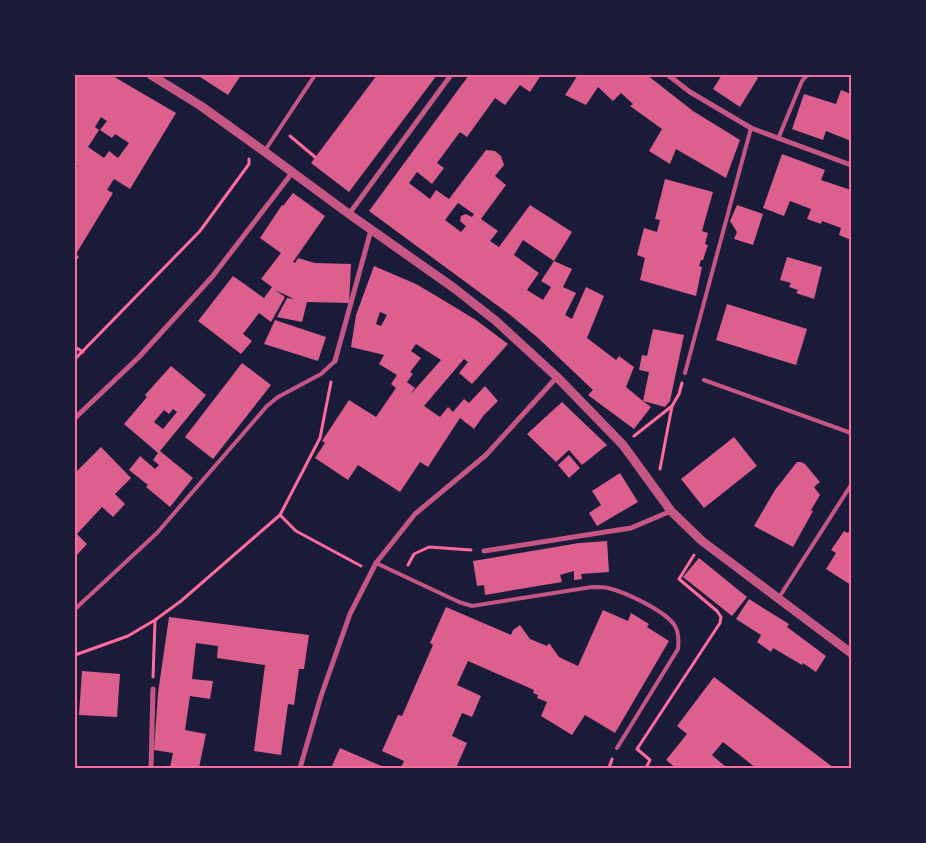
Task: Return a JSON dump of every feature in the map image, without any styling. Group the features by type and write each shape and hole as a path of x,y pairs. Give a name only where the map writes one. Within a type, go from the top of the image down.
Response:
{"street":[{"path":"151,75 201,106 496,320 596,416 623,445 671,511 702,541 851,653"},
{"path":"349,214 451,75"},
{"path":"668,75 690,92 751,128 851,165"},
{"path":"75,418 139,357 212,277 292,173"},
{"path":"335,361 371,230"},
{"path":"300,768 350,614 376,563 415,514 486,455 557,377"},
{"path":"484,551 632,528 671,511"},
{"path":"151,768 153,689"}],"lane":[{"path":"264,152 315,75"},
{"path":"778,139 806,75"},
{"path":"685,373 751,128"},
{"path":"75,609 157,533 267,406 278,397 322,374 335,361"},
{"path":"704,380 851,433"},
{"path":"778,599 851,485"},
{"path":"376,563 459,602 472,606 592,587 608,588 622,593 664,614 675,626 679,639 678,648 617,748"}],"path":[{"path":"280,128 315,157"},
{"path":"75,359 200,231 249,164 248,152"},
{"path":"75,347 83,352"},
{"path":"75,655 128,636 155,620 181,601 280,515 320,438 335,361"},
{"path":"664,447 672,406 679,394"},
{"path":"640,431 672,406"},
{"path":"280,515 296,531 372,572"},
{"path":"401,575 414,554 429,547 484,551"},
{"path":"153,689 155,620"}],"building":[{"path":"75,75 111,75 176,113 130,189 114,179 107,190 113,193 76,254 79,257 75,263 75,170 78,166 75,164","holes":["101,117 107,121 100,130 112,138 115,134 129,143 118,158 109,151 104,158 88,147 99,130 95,127"]},
{"path":"197,75 241,75 228,95"},
{"path":"377,75 437,75 349,192 311,163"},
{"path":"469,75 541,75 530,92 520,85 505,105 495,98 467,137 460,132 437,163 444,168 432,184 417,172 409,183 430,199 436,190 449,199 486,150 495,151 501,156 504,165 495,176 506,185 481,219 498,231 490,241 499,247 530,205 572,232 554,261 572,269 563,287 576,293 565,315 572,319 586,287 604,296 587,338 616,360 619,356 634,367 626,387 651,407 634,429 588,395 593,390 537,337 509,314 369,211","holes":["458,203 474,214 472,217 466,214 461,216 460,221 466,226 461,232 445,220","523,240 554,261 541,281 551,287 543,300 527,290 539,273 514,255"]},
{"path":"578,75 647,75 693,111 740,140 726,178 676,149 670,164 649,151 662,129 630,106 633,104 621,93 613,101 598,87 586,105 565,95"},
{"path":"722,75 753,75 758,78 740,107 713,89"},
{"path":"841,90 851,94 851,141 826,131 823,140 792,129 804,94 836,104"},
{"path":"782,154 825,170 821,180 851,190 851,240 839,235 841,228 822,221 821,224 807,219 811,209 790,201 784,216 763,208"},
{"path":"665,179 713,192 702,231 708,233 705,244 708,245 699,266 702,267 696,296 640,280 645,258 637,255 644,228 657,232 660,220 655,219"},
{"path":"293,193 325,216 293,262 295,263 298,258 315,263 351,264 349,303 307,302 302,322 277,317 287,298 294,299 275,290 285,297 271,322 259,313 243,334 252,341 241,354 198,321 233,276 264,298 272,287 261,279 281,253 260,238 282,205"},
{"path":"737,205 763,214 753,245 734,239 737,232 730,221"},
{"path":"787,257 822,267 814,299 796,293 798,290 789,287 791,283 780,280"},
{"path":"374,266 416,284 476,320 508,344 472,384 459,373 468,362 464,359 424,406 440,417 448,407 453,412 464,399 469,403 485,386 498,401 484,415 474,429 460,418 428,467 420,462 400,492 358,465 348,480 315,458 325,443 322,441 349,400 376,417 396,388 391,384 397,375 379,364 384,355 351,347 356,315","holes":["380,312 387,315 381,326 376,324","416,344 441,360 410,395 415,388 407,382 413,374 410,372 421,358 411,351"]},
{"path":"727,304 807,329 796,365 716,340"},
{"path":"275,320 326,337 318,361 264,344"},
{"path":"653,329 684,335 670,401 665,407 643,401 649,372 639,370 642,355 647,356"},
{"path":"242,363 271,385 213,459 185,437"},
{"path":"171,366 206,395 160,451 193,478 170,507 146,487 148,485 129,470 140,456 155,469 159,465 153,460 158,453 124,424 147,397 145,395","holes":["173,409 177,412 163,429 154,422 164,410 169,414"]},
{"path":"562,402 607,445 582,465 569,450 556,462 527,434"},
{"path":"734,437 757,466 704,508 681,479"},
{"path":"101,447 131,478 115,494 125,504 113,517 102,507 77,534 87,544 75,557 75,473"},
{"path":"569,455 580,468 569,478 558,465"},
{"path":"797,462 805,464 820,482 814,487 820,495 793,547 754,526 775,490"},
{"path":"620,473 638,502 597,526 589,513 601,505 592,491"},
{"path":"851,529 851,585 826,569 836,553 831,550 844,531 848,533"},
{"path":"607,541 609,572 581,574 582,579 574,580 574,571 560,575 562,582 485,595 484,585 477,586 473,561 579,543"},
{"path":"699,558 747,597 732,616 683,577"},
{"path":"749,599 789,624 787,627 826,656 816,672 803,663 802,665 773,648 771,652 757,642 761,635 736,619"},
{"path":"446,607 511,635 513,630 520,625 530,639 547,646 549,643 559,657 578,666 603,610 628,621 631,613 649,624 647,627 669,641 615,733 585,715 572,735 541,716 547,702 537,698 538,695 533,693 534,690 468,661 457,685 481,696 472,717 462,713 452,736 467,743 456,768 401,768 404,761 382,751 398,715 402,716 433,645 430,643"},
{"path":"169,617 309,635 304,669 299,669 294,705 288,704 281,755 254,751 265,665 217,658 218,646 196,643 192,679 213,681 210,699 190,696 185,730 206,734 199,768 170,768 173,753 154,750 158,693"},
{"path":"82,671 120,674 117,717 79,715"},
{"path":"714,677 834,768 756,768 723,742 712,755 727,768 676,768 666,760 687,734 677,726"},
{"path":"340,748 386,768 331,768"}]}
